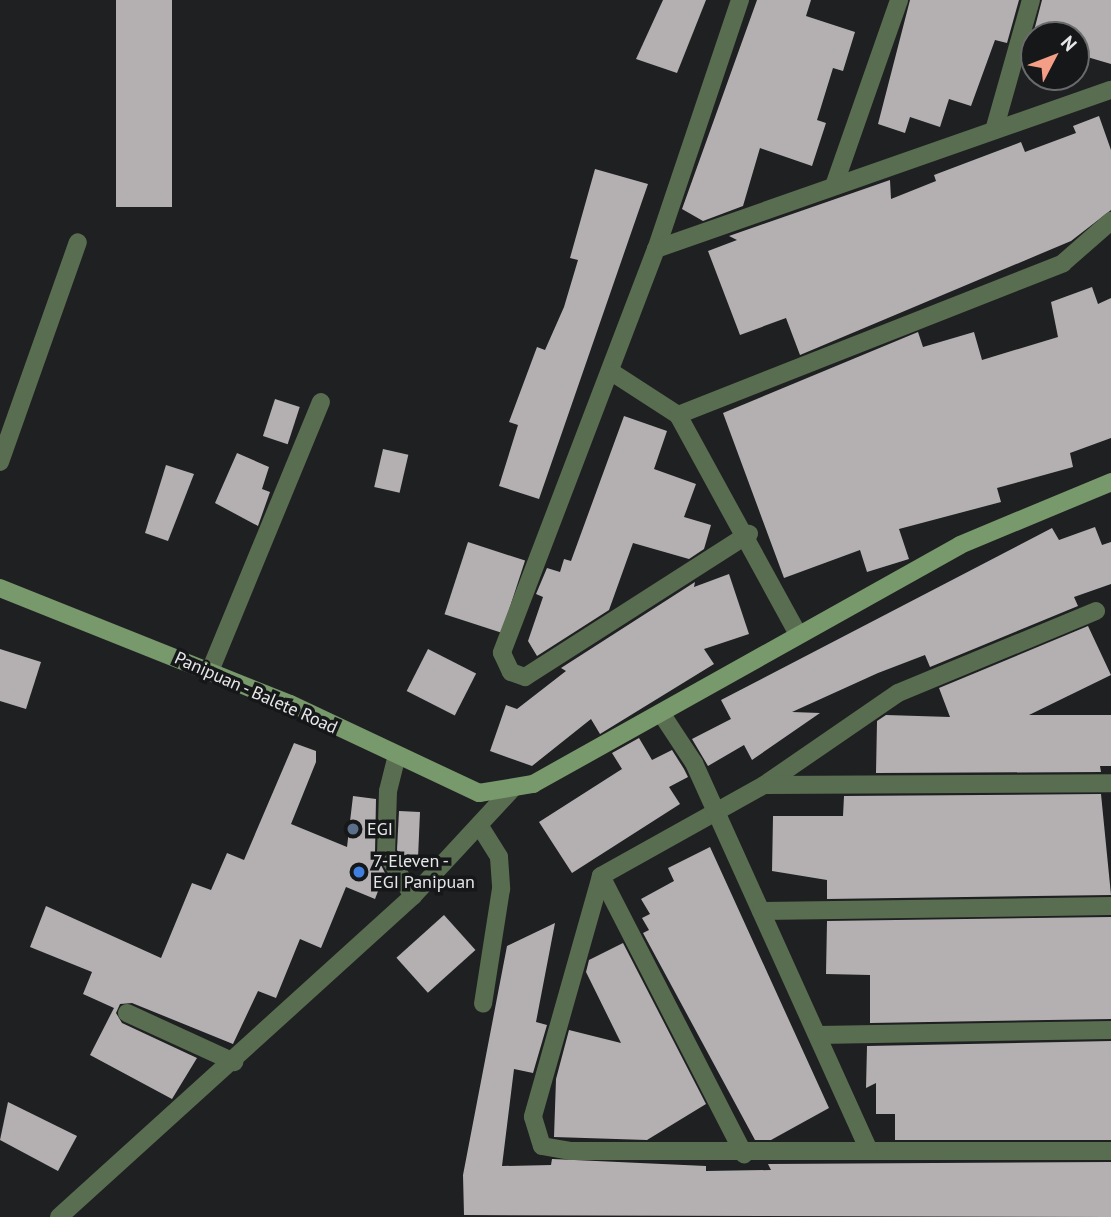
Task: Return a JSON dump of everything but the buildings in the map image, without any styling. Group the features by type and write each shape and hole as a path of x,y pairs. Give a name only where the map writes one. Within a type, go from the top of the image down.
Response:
{"main road":[{"name":"Panipuan - Balete Road","path":"0,588 209,671 396,759 479,793 533,784 662,713 797,632 960,545 1111,482"}],"street":[{"path":"740,0 656,249 502,653 511,672 525,677 749,534"},
{"path":"835,183 899,0"},
{"path":"995,127 1031,0"},
{"path":"656,249 995,127 1111,90"},
{"path":"678,415 1063,263 1111,221"},
{"path":"0,462 78,242"},
{"path":"610,371 678,415 749,534 797,632"},
{"path":"209,671 321,402"},
{"path":"1096,611 898,693 764,785 601,876 533,1117 535,1135 554,1150 744,1154 868,1149 1111,1151"},
{"path":"662,713 715,812 868,1149"},
{"path":"396,759 388,791 386,853 413,896"},
{"path":"764,785 1111,783"},
{"path":"59,1217 234,1062 413,896 481,828 512,789"},
{"path":"481,828 499,857 501,889 483,1004"},
{"path":"601,876 744,1154"},
{"path":"761,912 1111,905"},
{"path":"127,1013 234,1062"},
{"path":"818,1035 1111,1030"}],"place":[{"name":"EGI","path":"353,829"},
{"name":"7-Eleven - EGI Panipuan","path":"359,872"}]}
